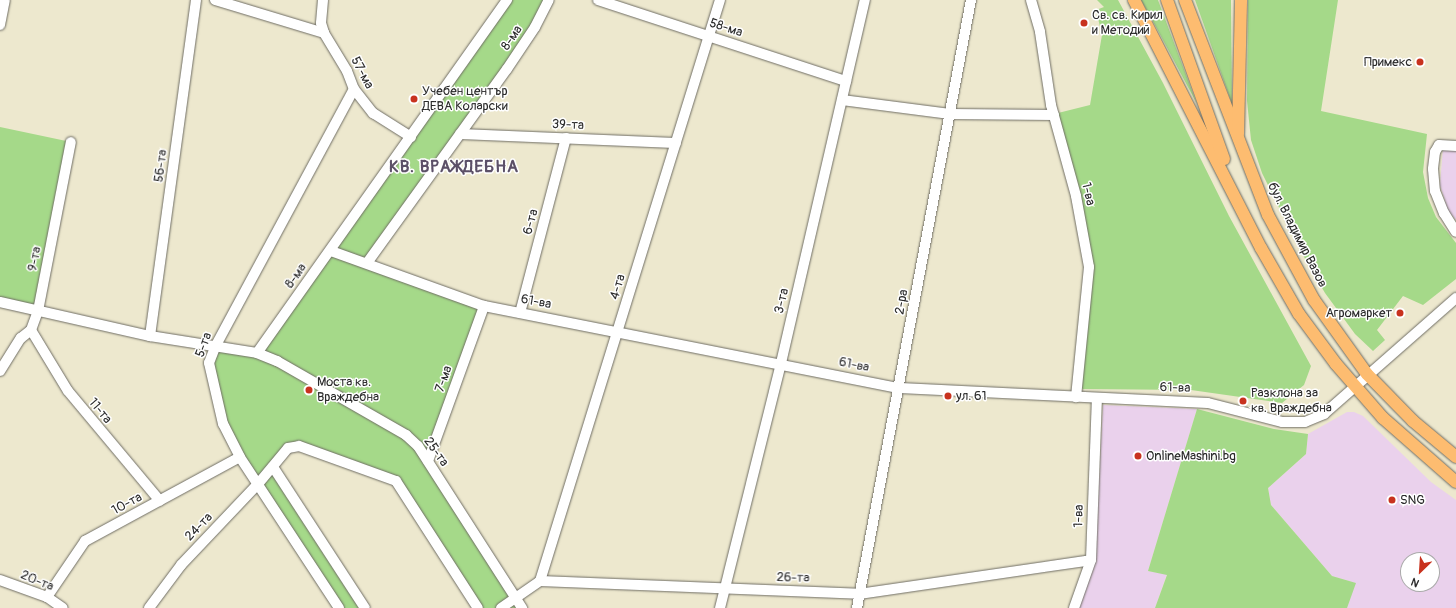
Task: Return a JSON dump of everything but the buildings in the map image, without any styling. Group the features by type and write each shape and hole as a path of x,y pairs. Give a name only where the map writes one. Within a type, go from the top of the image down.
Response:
{"main road":[{"path":"1134,0 1238,200 1261,248 1300,314 1354,385 1383,418 1456,482"},
{"path":"1167,0 1238,200"},
{"name":"бул. Владимир Вазов","path":"1186,0 1238,141 1268,215 1314,300 1367,374 1413,421 1456,457"},
{"path":"1238,141 1241,0"}],"street":[{"path":"0,24 5,0"},
{"name":"56-та","path":"150,336 196,0"},
{"path":"215,0 324,33"},
{"name":"57-ма","path":"323,0 321,23 324,33 347,71 354,89 373,113 412,137"},
{"name":"8-ма","path":"257,354 412,137 507,0"},
{"name":"8-ма","path":"367,263 523,45 549,0"},
{"name":"58-ма","path":"598,0 846,81"},
{"name":"4-та","path":"540,581 720,0"},
{"name":"3-та","path":"720,608 780,363 865,0"},
{"name":"2-ра","path":"857,608 900,388 971,0"},
{"name":"1-ва","path":"1031,0 1040,32 1054,115 1076,196 1089,268 1076,397"},
{"name":"5-та","path":"339,608 240,457 224,424 215,392 210,363 215,346 354,89"},
{"path":"842,100 950,114 1054,115"},
{"name":"39-та","path":"460,134 676,143"},
{"name":"6-та","path":"520,312 566,138"},
{"name":"9-та","path":"0,371 21,338 31,330 38,311 71,142"},
{"path":"1456,146 1440,145 1435,152 1433,170 1435,192 1444,213 1456,232"},
{"name":"61-ва","path":"331,251 484,306 618,331 900,388 1208,402 1282,422 1305,422 1324,414 1354,385 1456,298"},
{"path":"0,302 150,336 257,354"},
{"name":"7-ма","path":"428,461 484,306"},
{"name":"11-та","path":"31,330 68,391 160,501"},
{"name":"25-та","path":"257,354 277,362 406,435 428,461 522,608"},
{"name":"1-ва","path":"1074,608 1091,560 1097,398"},
{"path":"365,608 273,467 288,448 299,446 396,481 478,608"},
{"name":"10-та","path":"47,597 85,540 240,457"},
{"name":"24-та","path":"149,608 181,565 273,467"},
{"name":"26-та","path":"540,581 860,594 1091,560"},
{"name":"20-та","path":"0,580 47,597 63,608"},
{"path":"501,608 540,581"}],"shaded area":[{"path":"1443,148 1456,151 1456,220 1448,211 1440,185"},
{"path":"1103,405 1197,409 1148,571 1167,574 1155,608 1078,608 1095,561"},
{"path":"1347,412 1354,412 1363,416 1431,482 1456,500 1456,608 1347,608 1355,583 1332,576 1271,505 1268,488 1306,454 1308,434"}],"green space":[{"path":"507,0 549,0 367,263 484,306 428,461 522,608 478,608 396,481 366,469 288,448 273,467 365,608 339,608 223,424 209,363 215,347 257,353"},
{"path":"1097,0 1118,0 1163,83 1229,216 1311,366 1304,385 1282,403 1191,390 1083,389 1079,387 1091,273 1058,113 1090,105 1102,35 1096,10 1104,7"},
{"path":"1141,0 1158,0 1197,104 1156,27"},
{"path":"1195,0 1231,0 1232,104"},
{"path":"1248,0 1338,0 1321,111 1427,134 1423,172 1428,198 1436,217 1456,243 1456,279 1423,305 1403,296 1377,330 1385,340 1373,351 1355,334 1325,293 1300,250 1262,173 1251,140 1247,101"},
{"path":"0,127 71,142 38,311 0,302"},
{"path":"1197,409 1274,429 1308,434 1306,454 1268,488 1271,505 1332,576 1356,583 1347,608 1155,608 1167,575 1148,571"}],"place":[{"name":"Св. св. Кирил и Методий","path":"1084,23"},
{"name":"Примекс","path":"1420,62"},
{"name":"Учебен център ДЕВА Коларски","path":"414,99"},
{"name":"Агромаркет","path":"1400,313"},
{"name":"Моста кв. Враждебна","path":"309,390"},
{"name":"ул. 61","path":"948,396"},
{"name":"Разклона за кв. Враждебна","path":"1243,401"},
{"name":"ОnlineMashini.bg","path":"1138,456"},
{"name":"SNG","path":"1392,500"}],"district":[{"name":"КВ. ВРАЖДЕБНА","path":"454,167"}]}
